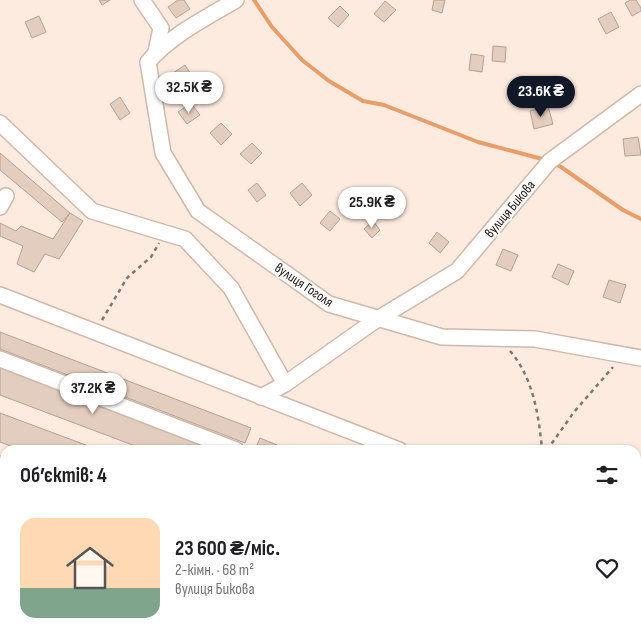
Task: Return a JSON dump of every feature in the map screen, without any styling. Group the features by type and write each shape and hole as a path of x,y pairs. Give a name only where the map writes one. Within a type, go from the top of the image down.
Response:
{"street":[{"path":"142,0 161,28 152,57"},
{"path":"152,57 183,32 236,0"},
{"name":"вулиця Гоголя","path":"152,57 163,154 198,211 329,304 376,320 442,337 535,339 641,358"},
{"name":"вулиця Бикова","path":"260,397 285,384 376,320 457,271 550,161 641,94"},
{"path":"0,123 92,211 185,239 231,288 285,384"},
{"path":"0,295 386,445"},
{"path":"0,359 223,445"}],"path":[{"path":"96,333 116,294 127,278 158,247 164,233"},
{"path":"497,338 512,353 528,379 539,420 542,445"},
{"path":"551,445 600,379 624,355"}],"building":[{"path":"99,0 110,0 102,5"},
{"path":"178,0 184,0 190,9 176,18 168,7"},
{"path":"434,0 445,0 442,13 432,10"},
{"path":"630,0 636,0 641,8 641,11 632,16 625,3"},
{"path":"385,1 396,10 384,22 374,14"},
{"path":"340,6 349,15 338,27 328,18"},
{"path":"611,12 619,27 606,34 598,19"},
{"path":"39,16 46,32 32,38 25,22"},
{"path":"493,46 506,47 505,62 492,61"},
{"path":"471,54 484,56 482,72 469,70"},
{"path":"185,65 194,79 183,87 173,73"},
{"path":"120,97 130,113 120,120 110,104"},
{"path":"191,103 200,115 187,124 178,112"},
{"path":"548,106 553,124 534,129 530,111"},
{"path":"221,123 232,134 221,145 210,133"},
{"path":"638,137 641,155 625,156 623,139"},
{"path":"252,143 262,153 251,164 240,154"},
{"path":"0,153 70,213 62,222 0,170"},
{"path":"257,183 266,195 257,202 248,190"},
{"path":"302,183 312,195 300,206 290,193"},
{"path":"330,211 340,219 330,231 320,223"},
{"path":"70,213 83,221 59,259 45,254 34,272 17,264 23,246 0,236 0,223 16,231 21,226 53,239"},
{"path":"373,221 380,230 372,238 364,229"},
{"path":"437,232 449,242 440,253 429,243"},
{"path":"503,249 518,255 511,271 496,265"},
{"path":"558,264 574,271 568,285 552,277"},
{"path":"609,280 626,285 620,303 603,297"},
{"path":"0,332 251,428 245,443 0,349"},
{"path":"0,367 208,445 133,445 0,395"},
{"path":"0,413 86,445 8,445 0,442"},
{"path":"260,438 277,445 257,445"}],"waterway":[{"path":"254,0 272,27 302,60 329,81 363,101 384,105 478,142 546,160"},
{"path":"552,163 561,167 623,210 641,219"}]}
